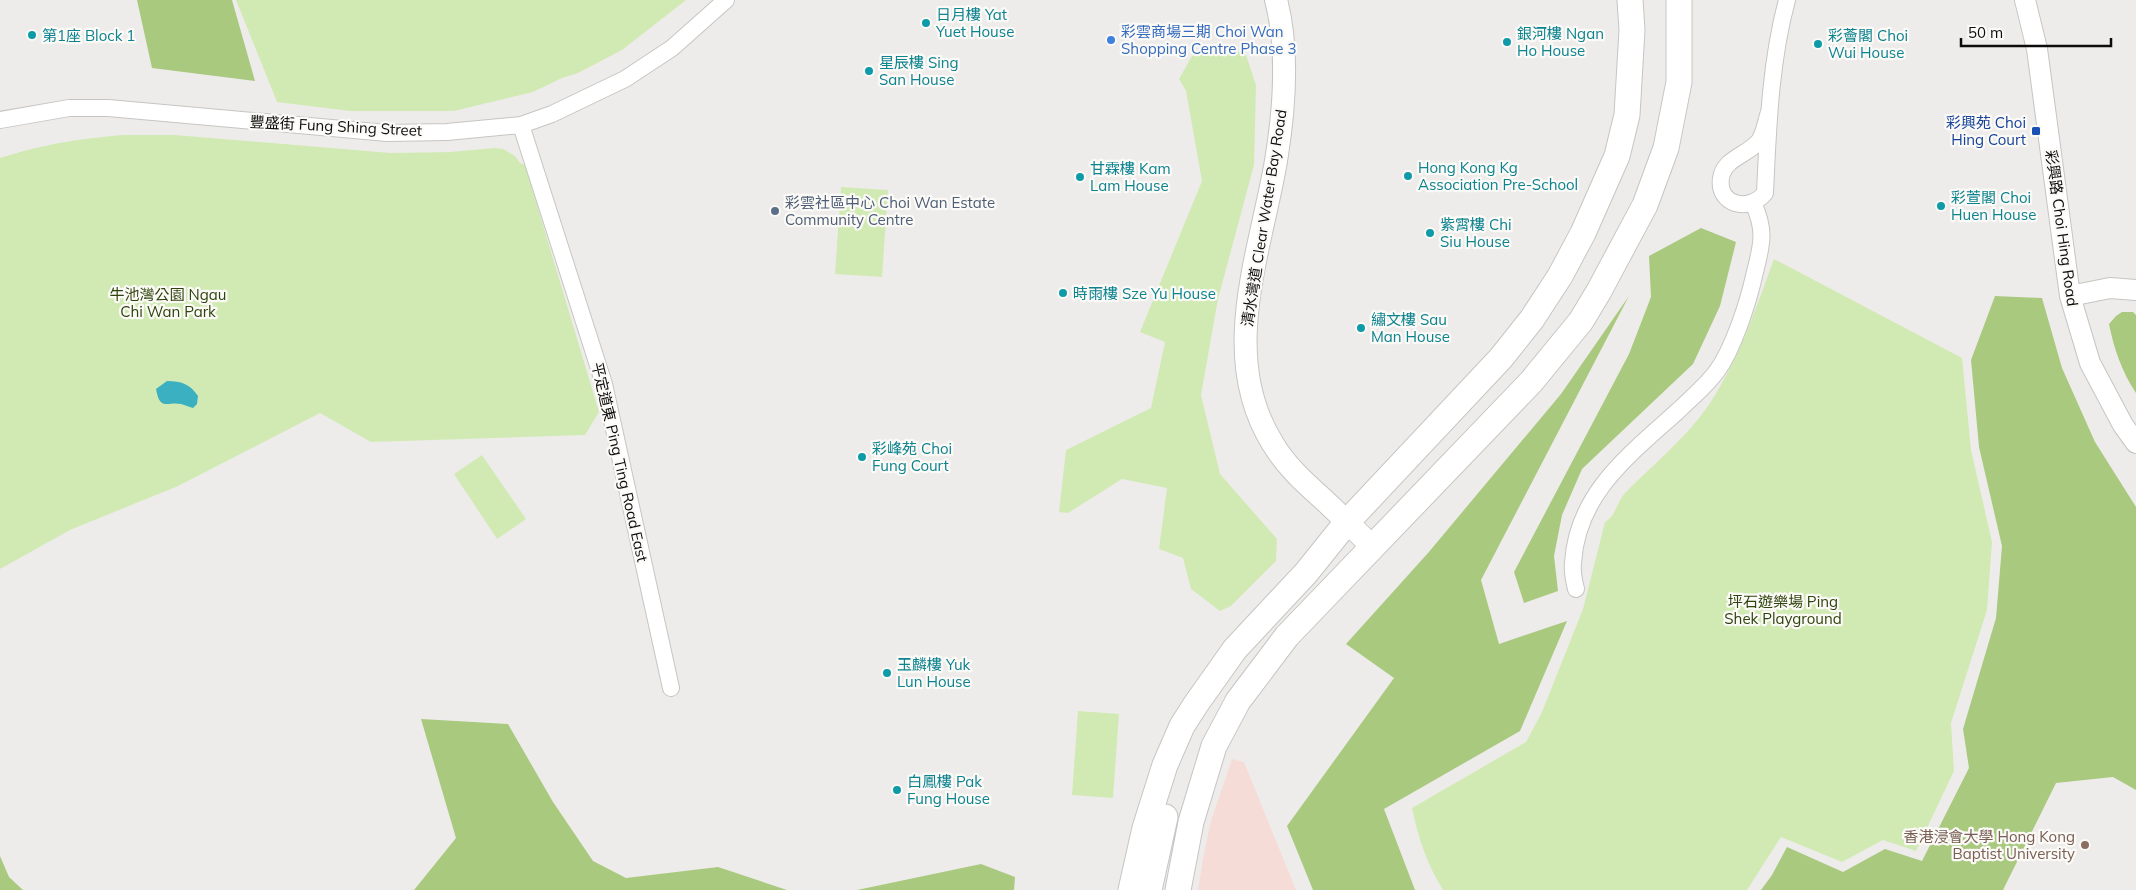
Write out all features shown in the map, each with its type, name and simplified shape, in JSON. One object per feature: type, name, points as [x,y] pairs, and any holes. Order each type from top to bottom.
[{"type":"main road","name":"清水灣道 Clear Water Bay Road","points":[[1276,0],[1282,47],[1281,124],[1276,162],[1249,290],[1245,326],[1245,358],[1250,388],[1259,416],[1272,444],[1314,492],[1372,547]]},
{"type":"main road","points":[[1131,890],[1144,828],[1165,765],[1182,726],[1196,704],[1235,649],[1306,573],[1347,522],[1501,358],[1532,319],[1560,276],[1583,233],[1617,156],[1626,115],[1632,30],[1630,0]]},
{"type":"main road","points":[[1162,890],[1173,838],[1182,808],[1238,701],[1287,636],[1531,382],[1581,321],[1599,291],[1645,205],[1666,148],[1679,82],[1679,0]]},
{"type":"main road","points":[[1149,890],[1168,804],[1196,704]]},
{"type":"main road","points":[[1178,890],[1191,822],[1214,746]]},
{"type":"street","name":"豐盛街 Fung Shing Street","points":[[0,120],[69,108],[108,108],[387,133],[447,132],[521,125],[552,114],[625,79],[672,48],[726,0]]},
{"type":"street","points":[[1576,589],[1572,565],[1576,538],[1584,517],[1599,488],[1622,463],[1697,393],[1717,371],[1729,347],[1752,286],[1761,246],[1762,225],[1759,198],[1778,35],[1787,0]]},
{"type":"street","name":"彩興路 Choi Hing Road","points":[[2025,0],[2037,49],[2070,296],[2090,363],[2123,425],[2136,443]]},
{"type":"street","points":[[1759,198],[1739,204],[1729,199],[1722,188],[1722,176],[1727,165],[1752,148],[1760,140],[1769,112]]},
{"type":"street","name":"平定道東 Ping Ting Road East","points":[[521,125],[604,384],[671,688]]},
{"type":"street","points":[[2070,296],[2110,288],[2136,290]]},
{"type":"shaded area","points":[[1232,759],[1244,762],[1296,890],[1198,890],[1211,821]]},
{"type":"green space","points":[[137,0],[232,0],[255,81],[152,68]]},
{"type":"green space","points":[[236,0],[686,0],[622,50],[578,73],[562,78],[533,92],[454,111],[350,111],[277,102]]},
{"type":"green space","points":[[1228,47],[1246,55],[1256,85],[1254,165],[1218,299],[1201,395],[1220,474],[1277,539],[1276,561],[1231,606],[1220,611],[1191,589],[1183,558],[1159,549],[1167,488],[1122,479],[1068,513],[1059,512],[1066,450],[1151,408],[1165,342],[1140,332],[1202,181],[1186,91],[1179,79],[1192,56]]},
{"type":"green space","name":"牛池灣公園 Ngau Chi Wan Park","points":[[123,135],[175,135],[391,153],[450,152],[495,148],[503,149],[515,156],[520,163],[525,165],[599,412],[585,435],[371,442],[320,413],[178,486],[70,530],[0,569],[0,158],[61,143]]},
{"type":"green space","points":[[841,187],[888,190],[882,277],[835,274]]},
{"type":"green space","points":[[1701,228],[1736,242],[1720,306],[1693,364],[1582,469],[1562,515],[1554,556],[1558,591],[1524,603],[1514,572],[1629,354],[1651,297],[1649,256]]},
{"type":"green space","name":"坪石遊樂場 Ping Shek Playground","points":[[1774,259],[1962,358],[1971,450],[1992,542],[1987,610],[1951,723],[1954,771],[1916,851],[1883,840],[1842,862],[1781,837],[1747,890],[1443,890],[1424,850],[1412,808],[1526,742],[1542,712],[1583,609],[1605,522],[1612,516],[1626,492],[1692,427],[1710,403],[1738,351]]},
{"type":"green space","points":[[1629,296],[1481,580],[1499,644],[1567,621],[1520,731],[1384,809],[1415,890],[1313,890],[1287,826],[1394,678],[1346,644],[1428,553],[1561,394]]},
{"type":"green space","points":[[1995,296],[2042,298],[2062,368],[2095,442],[2136,507],[2136,790],[2113,777],[2056,783],[2003,890],[1761,890],[1772,875],[1787,847],[1843,872],[1885,849],[1922,861],[1969,768],[1963,729],[1996,618],[2002,546],[1979,447],[1971,360]]},
{"type":"green space","points":[[2122,312],[2133,312],[2136,315],[2136,393],[2119,360],[2109,324]]},
{"type":"green space","points":[[482,455],[526,519],[497,539],[454,474]]},
{"type":"green space","points":[[1078,711],[1119,714],[1113,798],[1072,795]]},
{"type":"green space","points":[[421,719],[508,724],[553,802],[593,861],[626,878],[718,867],[787,890],[414,890],[456,838]]},
{"type":"green space","points":[[0,856],[9,877],[23,890],[0,890]]},
{"type":"green space","points":[[981,864],[1015,877],[1014,890],[857,890]]},
{"type":"water","points":[[167,381],[188,386],[198,396],[197,404],[193,408],[176,403],[162,403],[156,389]]},
{"type":"place","name":"日月樓 Yat Yuet House","points":[[926,23]]},
{"type":"place","name":"第1座 Block 1","points":[[32,35]]},
{"type":"place","name":"彩雲商場三期 Choi Wan Shopping Centre Phase 3","points":[[1111,40]]},
{"type":"place","name":"銀河樓 Ngan Ho House","points":[[1507,42]]},
{"type":"place","name":"彩薈閣 Choi Wui House","points":[[1818,44]]},
{"type":"place","name":"星辰樓 Sing San House","points":[[869,71]]},
{"type":"place","name":"彩興苑 Choi Hing Court","points":[[2036,131]]},
{"type":"place","name":"Hong Kong Kg Association Pre-School","points":[[1408,176]]},
{"type":"place","name":"甘霖樓 Kam Lam House","points":[[1080,177]]},
{"type":"place","name":"彩萱閣 Choi Huen House","points":[[1941,206]]},
{"type":"place","name":"彩雲社區中心 Choi Wan Estate Community Centre","points":[[775,211]]},
{"type":"place","name":"紫霄樓 Chi Siu House","points":[[1430,233]]},
{"type":"place","name":"時雨樓 Sze Yu House","points":[[1063,293]]},
{"type":"place","name":"繡文樓 Sau Man House","points":[[1361,328]]},
{"type":"place","name":"彩峰苑 Choi Fung Court","points":[[862,457]]},
{"type":"place","name":"玉麟樓 Yuk Lun House","points":[[887,673]]},
{"type":"place","name":"白鳳樓 Pak Fung House","points":[[897,790]]},
{"type":"place","name":"香港浸會大學 Hong Kong Baptist University","points":[[2085,845]]}]
